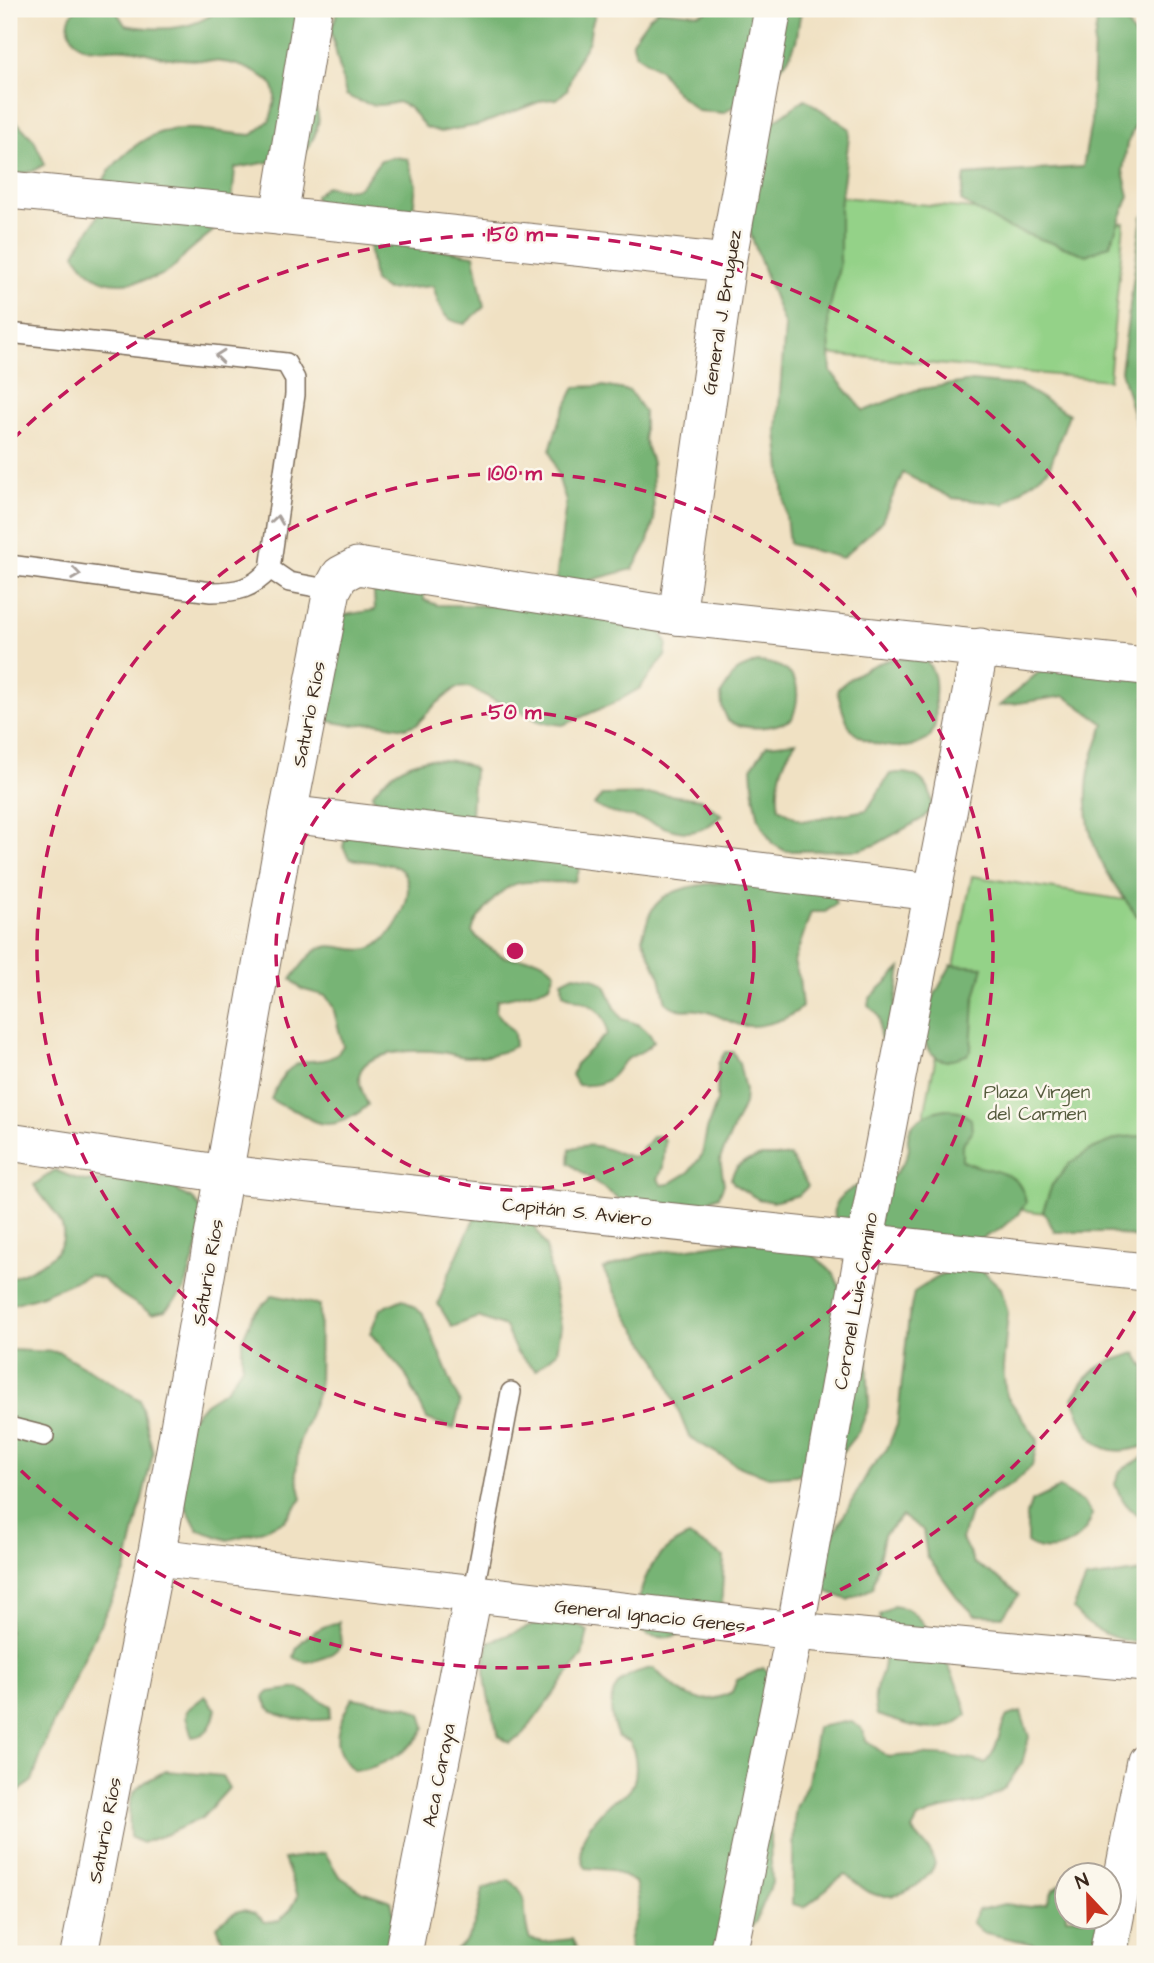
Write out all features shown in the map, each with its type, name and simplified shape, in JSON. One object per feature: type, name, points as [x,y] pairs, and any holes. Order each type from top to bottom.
[{"type":"street","points":[[279,216],[313,9]]},
{"type":"street","name":"General J. Bruguez","points":[[677,615],[727,263],[773,9]]},
{"type":"street","points":[[9,190],[727,263]]},
{"type":"street","points":[[332,590],[340,575],[357,566],[677,615],[1145,666]]},
{"type":"street","name":"Saturio Ríos","points":[[79,1954],[156,1557],[288,814],[332,590]]},
{"type":"street","name":"Coronel Luis Camino","points":[[728,1954],[795,1631],[865,1243],[980,647]]},
{"type":"street","points":[[288,814],[932,892]]},
{"type":"street","name":"Capitán S. Aviero","points":[[9,1142],[225,1174],[1145,1272]]},
{"type":"street","name":"General Ignacio Genes","points":[[156,1557],[795,1631],[1145,1663]]},
{"type":"street","name":"Aca Caraya","points":[[402,1954],[473,1595]]},
{"type":"street","points":[[1108,1954],[1145,1760]]},
{"type":"lane","points":[[9,333],[286,363],[295,379],[270,569],[259,582],[236,592],[211,592],[9,565]]},
{"type":"lane","points":[[270,569],[289,582],[332,590]]},
{"type":"lane","points":[[473,1595],[511,1392]]},
{"type":"lane","points":[[9,1427],[44,1436]]},
{"type":"green space","points":[[77,9],[115,9],[125,25],[162,29],[198,22],[219,9],[315,9],[295,90],[312,104],[318,115],[318,127],[310,146],[303,156],[235,168],[231,216],[173,268],[155,278],[123,283],[105,281],[89,272],[75,254],[97,217],[102,184],[106,176],[129,151],[159,133],[188,129],[252,135],[270,120],[275,92],[268,80],[237,65],[164,57],[127,49],[84,47],[74,40],[69,30],[70,18]]},
{"type":"green space","points":[[338,9],[597,9],[589,41],[575,65],[567,90],[557,99],[544,100],[479,125],[440,132],[425,127],[409,107],[398,102],[371,104],[346,95],[331,31]]},
{"type":"green space","points":[[712,9],[802,9],[796,41],[784,64],[766,82],[724,113],[698,111],[676,92],[660,70],[636,54],[632,41],[658,10],[699,14]]},
{"type":"green space","points":[[1098,16],[1125,20],[1138,42],[1145,62],[1145,74],[1137,121],[1127,144],[1123,171],[1129,196],[1110,245],[1086,255],[1006,227],[961,201],[965,175],[1083,167],[1091,122],[1094,42]]},
{"type":"green space","points":[[805,99],[850,129],[840,207],[840,263],[828,317],[831,372],[864,411],[916,390],[972,381],[1021,386],[1069,414],[1049,469],[1004,504],[952,498],[903,473],[881,523],[842,558],[789,544],[777,432],[785,327],[749,230],[762,130]]},
{"type":"green space","points":[[9,114],[34,140],[45,164],[33,171],[9,176]]},
{"type":"green space","points":[[394,157],[408,159],[416,185],[413,211],[403,219],[318,209],[315,196],[326,186],[355,189],[381,160]]},
{"type":"green space","points":[[831,196],[1124,223],[1109,380],[816,353]]},
{"type":"green space","points":[[1145,214],[1145,454],[1121,371],[1142,216]]},
{"type":"green space","points":[[368,237],[474,255],[484,307],[465,324],[450,319],[442,312],[433,286],[387,290],[374,282]]},
{"type":"green space","points":[[603,386],[630,391],[644,412],[644,439],[652,463],[654,520],[647,544],[633,569],[584,582],[556,581],[566,502],[550,450],[559,420],[575,387]]},
{"type":"green space","points":[[373,579],[424,585],[424,600],[437,605],[538,606],[660,631],[667,643],[665,656],[640,688],[614,703],[563,725],[540,722],[469,687],[456,688],[417,724],[405,728],[376,723],[350,725],[310,718],[326,618],[375,610]]},
{"type":"green space","points":[[1061,653],[1145,660],[1145,909],[1137,916],[1104,868],[1091,836],[1088,819],[1089,770],[1104,724],[1065,696],[999,706]]},
{"type":"green space","points":[[894,658],[925,659],[935,677],[935,726],[924,741],[904,747],[879,745],[859,736],[847,721],[837,690],[863,670]]},
{"type":"green space","points":[[757,662],[780,667],[793,678],[797,696],[792,719],[760,728],[728,721],[722,707],[721,694],[736,671]]},
{"type":"green space","points":[[796,742],[783,765],[778,799],[779,808],[802,821],[867,810],[890,774],[899,773],[921,779],[929,791],[932,809],[922,819],[875,845],[859,850],[785,851],[772,843],[759,820],[752,767],[767,745]]},
{"type":"green space","points":[[427,759],[458,762],[474,769],[470,829],[580,868],[575,881],[528,882],[509,887],[499,894],[479,917],[472,932],[500,955],[538,960],[555,972],[550,985],[537,991],[497,1000],[496,1012],[514,1033],[515,1046],[480,1056],[407,1051],[380,1056],[362,1068],[359,1078],[368,1105],[344,1121],[329,1124],[316,1122],[271,1099],[290,1069],[307,1061],[331,1058],[343,1046],[333,1007],[326,996],[301,989],[291,979],[320,948],[332,946],[368,949],[386,938],[394,928],[406,903],[407,879],[397,867],[349,858],[343,847],[346,834],[380,807],[372,795],[383,782],[403,767]]},
{"type":"green space","points":[[661,794],[700,799],[722,815],[700,830],[680,832],[609,812],[594,805],[602,795]]},
{"type":"green space","name":"Plaza Virgen del Carmen","points":[[972,876],[1145,903],[1145,1226],[908,1195]]},
{"type":"green space","points":[[747,880],[832,891],[836,904],[825,912],[811,912],[794,962],[799,978],[802,1007],[782,1019],[748,1026],[735,1024],[708,1012],[681,1009],[666,1003],[660,977],[642,938],[651,912],[658,902],[680,890]]},
{"type":"green space","points":[[951,965],[983,967],[974,1001],[971,1049],[967,1055],[947,1061],[939,1059],[929,1051],[924,1039],[933,998]]},
{"type":"green space","points":[[901,968],[889,1040],[881,1039],[879,1018],[868,1006],[869,999]]},
{"type":"green space","points":[[574,975],[593,978],[605,985],[622,1019],[641,1026],[654,1041],[624,1062],[611,1077],[598,1084],[578,1085],[572,1075],[577,1062],[607,1034],[606,1025],[599,1012],[563,994],[562,981]]},
{"type":"green space","points":[[725,1052],[733,1052],[739,1063],[745,1090],[744,1104],[720,1159],[724,1184],[719,1196],[706,1202],[671,1205],[622,1201],[569,1163],[570,1149],[580,1146],[596,1146],[635,1157],[653,1136],[660,1136],[665,1140],[663,1167],[658,1179],[662,1185],[669,1184],[689,1172],[702,1155],[707,1129],[717,1101],[718,1064]]},
{"type":"green space","points":[[945,1109],[959,1111],[971,1119],[972,1132],[962,1144],[962,1160],[1001,1172],[1017,1182],[1026,1203],[1018,1214],[999,1230],[972,1243],[836,1222],[837,1202],[862,1184],[892,1177],[907,1156],[908,1137],[913,1125],[927,1114]]},
{"type":"green space","points":[[1145,1136],[1145,1240],[1110,1232],[1055,1232],[1043,1211],[1052,1185],[1069,1164],[1092,1149],[1122,1137]]},
{"type":"green space","points":[[762,1156],[790,1156],[808,1186],[799,1195],[773,1202],[758,1199],[735,1185],[731,1179],[736,1169],[747,1161]]},
{"type":"green space","points":[[135,1169],[162,1172],[180,1193],[193,1199],[202,1210],[205,1223],[184,1291],[165,1311],[152,1314],[102,1279],[89,1275],[40,1296],[9,1305],[9,1279],[51,1257],[59,1249],[63,1239],[63,1229],[57,1216],[34,1185],[55,1170],[95,1182]]},
{"type":"green space","points":[[482,1201],[534,1225],[546,1247],[561,1326],[557,1352],[536,1370],[516,1352],[505,1327],[478,1317],[452,1327],[438,1304]]},
{"type":"green space","points":[[764,1237],[814,1255],[834,1274],[867,1351],[869,1407],[859,1431],[843,1451],[821,1465],[796,1475],[769,1477],[740,1467],[689,1437],[658,1361],[628,1318],[603,1269],[643,1255]]},
{"type":"green space","points":[[954,1267],[982,1270],[1001,1288],[1008,1313],[1003,1368],[1006,1395],[1038,1440],[1032,1466],[1013,1484],[989,1496],[970,1513],[962,1539],[974,1563],[1019,1595],[1003,1616],[975,1615],[957,1597],[927,1556],[923,1530],[902,1516],[884,1535],[873,1588],[848,1600],[823,1590],[815,1567],[870,1469],[887,1449],[897,1425],[914,1292]]},
{"type":"green space","points":[[273,1295],[320,1305],[319,1389],[299,1443],[296,1472],[302,1499],[284,1521],[228,1540],[198,1530],[173,1483],[184,1427],[205,1403],[227,1389],[242,1366],[242,1340],[253,1315]]},
{"type":"green space","points":[[403,1299],[423,1314],[460,1403],[454,1429],[427,1419],[405,1373],[370,1333],[380,1309]]},
{"type":"green space","points":[[9,1350],[59,1352],[140,1400],[153,1453],[125,1572],[50,1730],[32,1781],[9,1800]]},
{"type":"green space","points":[[1136,1353],[1145,1368],[1145,1446],[1116,1451],[1105,1448],[1090,1435],[1073,1398],[1086,1379],[1098,1368]]},
{"type":"green space","points":[[1145,1456],[1145,1518],[1126,1504],[1115,1484],[1120,1471]]},
{"type":"green space","points":[[1060,1488],[1084,1503],[1092,1514],[1089,1524],[1083,1533],[1067,1545],[1047,1550],[1037,1548],[1027,1543],[1027,1515],[1031,1502]]},
{"type":"green space","points":[[689,1536],[724,1557],[721,1611],[680,1634],[658,1637],[647,1634],[636,1628],[639,1599],[648,1573],[664,1552]]},
{"type":"green space","points":[[1145,1571],[1145,1643],[1105,1634],[1073,1609],[1086,1579]]},
{"type":"green space","points":[[893,1606],[909,1610],[936,1643],[959,1690],[967,1715],[956,1723],[935,1729],[923,1728],[877,1715],[875,1697],[884,1660],[880,1615]]},
{"type":"green space","points":[[560,1615],[588,1631],[582,1656],[522,1736],[509,1743],[499,1736],[487,1689],[485,1666],[489,1642]]},
{"type":"green space","points":[[339,1622],[341,1645],[337,1649],[319,1660],[306,1661],[294,1657],[300,1644],[311,1634]]},
{"type":"green space","points":[[654,1668],[671,1685],[699,1699],[720,1697],[732,1692],[737,1680],[763,1668],[774,1677],[770,1842],[772,1883],[756,1921],[732,1952],[727,1954],[631,1954],[630,1939],[638,1908],[635,1882],[611,1870],[586,1868],[582,1859],[583,1841],[591,1824],[611,1802],[626,1794],[634,1783],[636,1761],[630,1742],[618,1737],[613,1724],[611,1700],[614,1691],[628,1676]]},
{"type":"green space","points":[[299,1688],[331,1706],[329,1719],[291,1718],[273,1711],[267,1705],[264,1697],[269,1692]]},
{"type":"green space","points":[[205,1696],[216,1709],[213,1720],[206,1732],[192,1737],[186,1717],[187,1710]]},
{"type":"green space","points":[[352,1698],[409,1707],[421,1714],[425,1727],[405,1750],[385,1762],[355,1771],[340,1754],[337,1736]]},
{"type":"green space","points":[[1021,1712],[1029,1737],[1022,1763],[1005,1788],[982,1802],[942,1809],[918,1819],[912,1830],[930,1851],[935,1864],[931,1872],[916,1886],[898,1894],[878,1895],[869,1892],[846,1875],[804,1907],[792,1904],[794,1821],[796,1808],[808,1782],[817,1727],[850,1721],[861,1728],[866,1740],[888,1757],[937,1755],[985,1763],[996,1747],[1007,1716]]},
{"type":"green space","points":[[166,1771],[222,1776],[229,1788],[202,1818],[142,1843],[130,1837],[130,1802],[137,1789]]},
{"type":"green space","points":[[325,1853],[339,1876],[364,1892],[391,1901],[394,1914],[390,1954],[315,1954],[298,1945],[293,1954],[228,1954],[217,1926],[241,1910],[252,1912],[265,1922],[279,1921],[291,1909],[298,1896],[284,1859]]},
{"type":"green space","points":[[509,1880],[517,1886],[524,1899],[530,1939],[544,1942],[572,1939],[580,1954],[451,1954],[470,1934],[483,1889]]},
{"type":"green space","points":[[1052,1892],[1052,1932],[1122,1932],[1122,1911],[1129,1907],[1133,1934],[1121,1954],[1064,1954],[982,1932],[972,1922],[978,1910],[1004,1904],[1031,1907],[1047,1903]]}]
